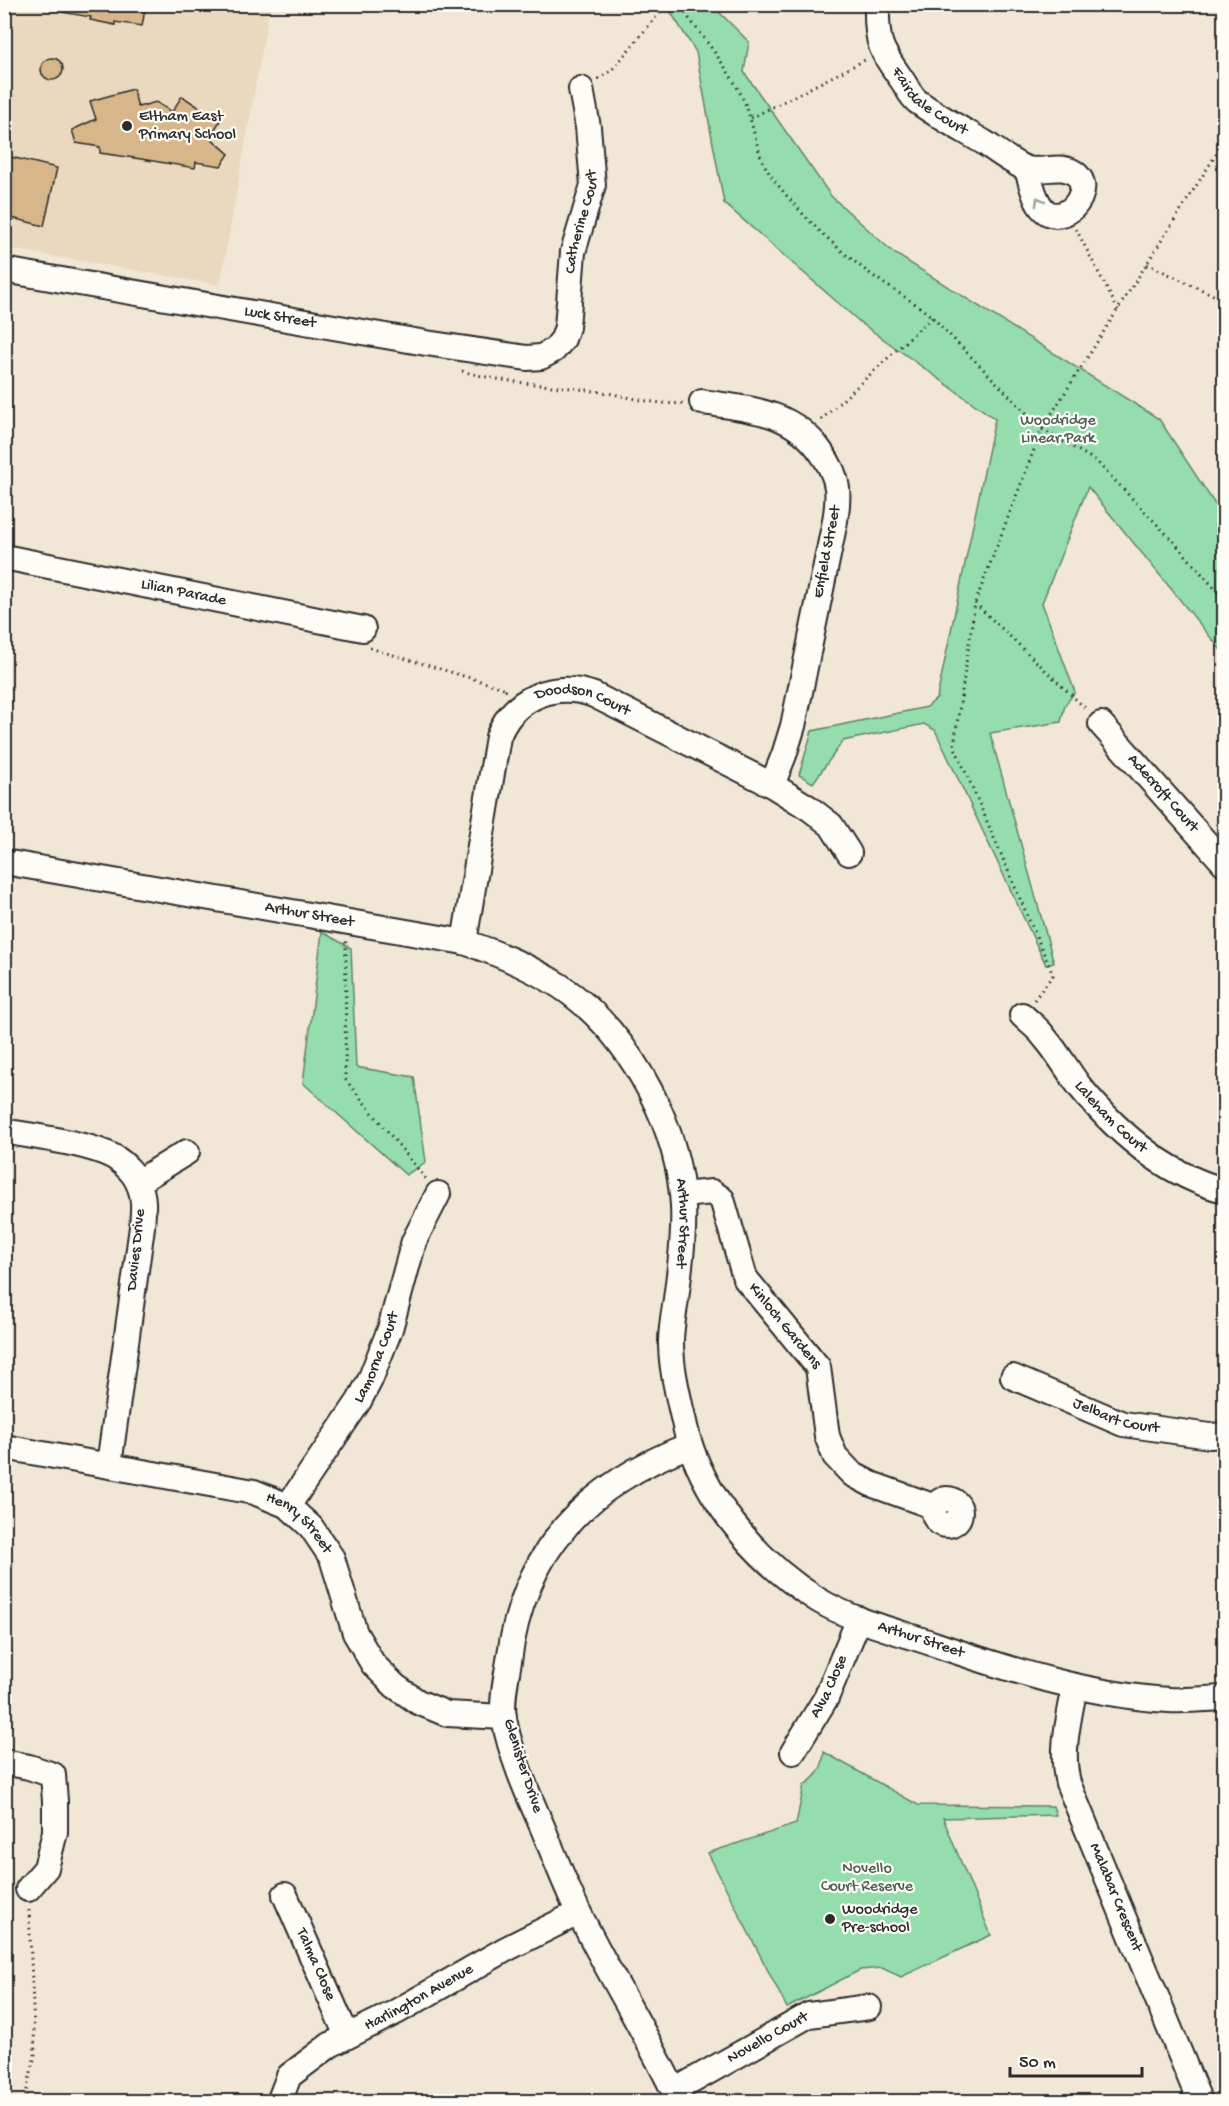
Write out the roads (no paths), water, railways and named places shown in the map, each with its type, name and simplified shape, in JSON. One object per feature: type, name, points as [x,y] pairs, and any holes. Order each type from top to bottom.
[{"type":"street","name":"Fairdale Court","points":[[877,4],[877,29],[882,51],[916,101],[1027,169]]},
{"type":"street","name":"Catherine Court","points":[[554,350],[563,339],[567,327],[573,252],[593,184],[588,127],[581,89]]},
{"type":"street","points":[[1027,169],[1068,169],[1078,175],[1082,183],[1080,199],[1067,212],[1054,215],[1043,210],[1037,202],[1027,169]]},
{"type":"street","name":"Luck Street","points":[[4,270],[471,350],[527,358],[541,357],[554,350]]},
{"type":"street","name":"Enfield Street","points":[[702,402],[768,414],[796,425],[807,434],[828,460],[838,487],[838,507],[793,726],[772,785]]},
{"type":"street","name":"Lilian Parade","points":[[4,557],[364,638]]},
{"type":"street","name":"Doodson Court","points":[[464,942],[498,736],[508,717],[525,701],[547,692],[562,689],[585,691],[772,785],[820,815],[840,837],[849,853]]},
{"type":"street","name":"Adecroft Court","points":[[1101,724],[1224,862]]},
{"type":"street","name":"Arthur Street","points":[[4,862],[464,942],[495,952],[561,987],[587,1008],[637,1067],[668,1131],[683,1196],[680,1266],[671,1338],[672,1374],[690,1445],[706,1481],[729,1517],[756,1549],[788,1579],[821,1601],[859,1619],[964,1654],[1075,1686],[1118,1695],[1172,1700],[1224,1698]]},
{"type":"street","name":"Laleham Court","points":[[1022,1015],[1044,1036],[1079,1085],[1110,1121],[1147,1152],[1176,1170],[1224,1190]]},
{"type":"street","points":[[4,1131],[102,1152],[125,1165],[138,1182],[187,1152]]},
{"type":"street","name":"Davies Drive","points":[[110,1465],[142,1227],[143,1206],[138,1182]]},
{"type":"street","name":"Kinloch Gardens","points":[[683,1196],[712,1192],[722,1198],[745,1278],[818,1367],[828,1436],[835,1456],[852,1474],[871,1484],[935,1507]]},
{"type":"street","name":"Lamorna Court","points":[[288,1506],[359,1401],[370,1380],[390,1329],[414,1241],[438,1194]]},
{"type":"street","name":"Jelbart Court","points":[[1013,1377],[1123,1424],[1210,1437],[1224,1436]]},
{"type":"street","name":"Glenister Drive","points":[[676,2096],[578,1913],[524,1785],[504,1718],[510,1647],[523,1598],[544,1554],[571,1519],[608,1486],[653,1460],[690,1445]]},
{"type":"street","name":"Henry Street","points":[[4,1448],[254,1492],[288,1506],[310,1527],[332,1558],[355,1633],[373,1664],[395,1686],[418,1702],[447,1714],[504,1718]]},
{"type":"street","name":"Alva Close","points":[[793,1752],[826,1698],[859,1619]]},
{"type":"street","name":"Malabar Crescent","points":[[1075,1686],[1064,1750],[1064,1767],[1068,1783],[1200,2102]]},
{"type":"street","points":[[4,1762],[29,1767],[53,1776],[55,1832],[46,1868],[28,1889]]},
{"type":"street","name":"Talma Close","points":[[285,1895],[347,2036]]},
{"type":"street","name":"Harlington Avenue","points":[[279,2102],[289,2076],[330,2045],[396,2012],[506,1949],[578,1913]]},
{"type":"street","name":"Novello Court","points":[[676,2096],[809,2015],[869,2007]]},
{"type":"place","name":"Eltham East Primary School","points":[[127,126]]},
{"type":"place","name":"Woodridge Pre-school","points":[[830,1919]]},
{"type":"park label","name":"Woodridge Linear Park","points":[[1058,430]]},
{"type":"park label","name":"Novello Court Reserve","points":[[867,1878]]}]
